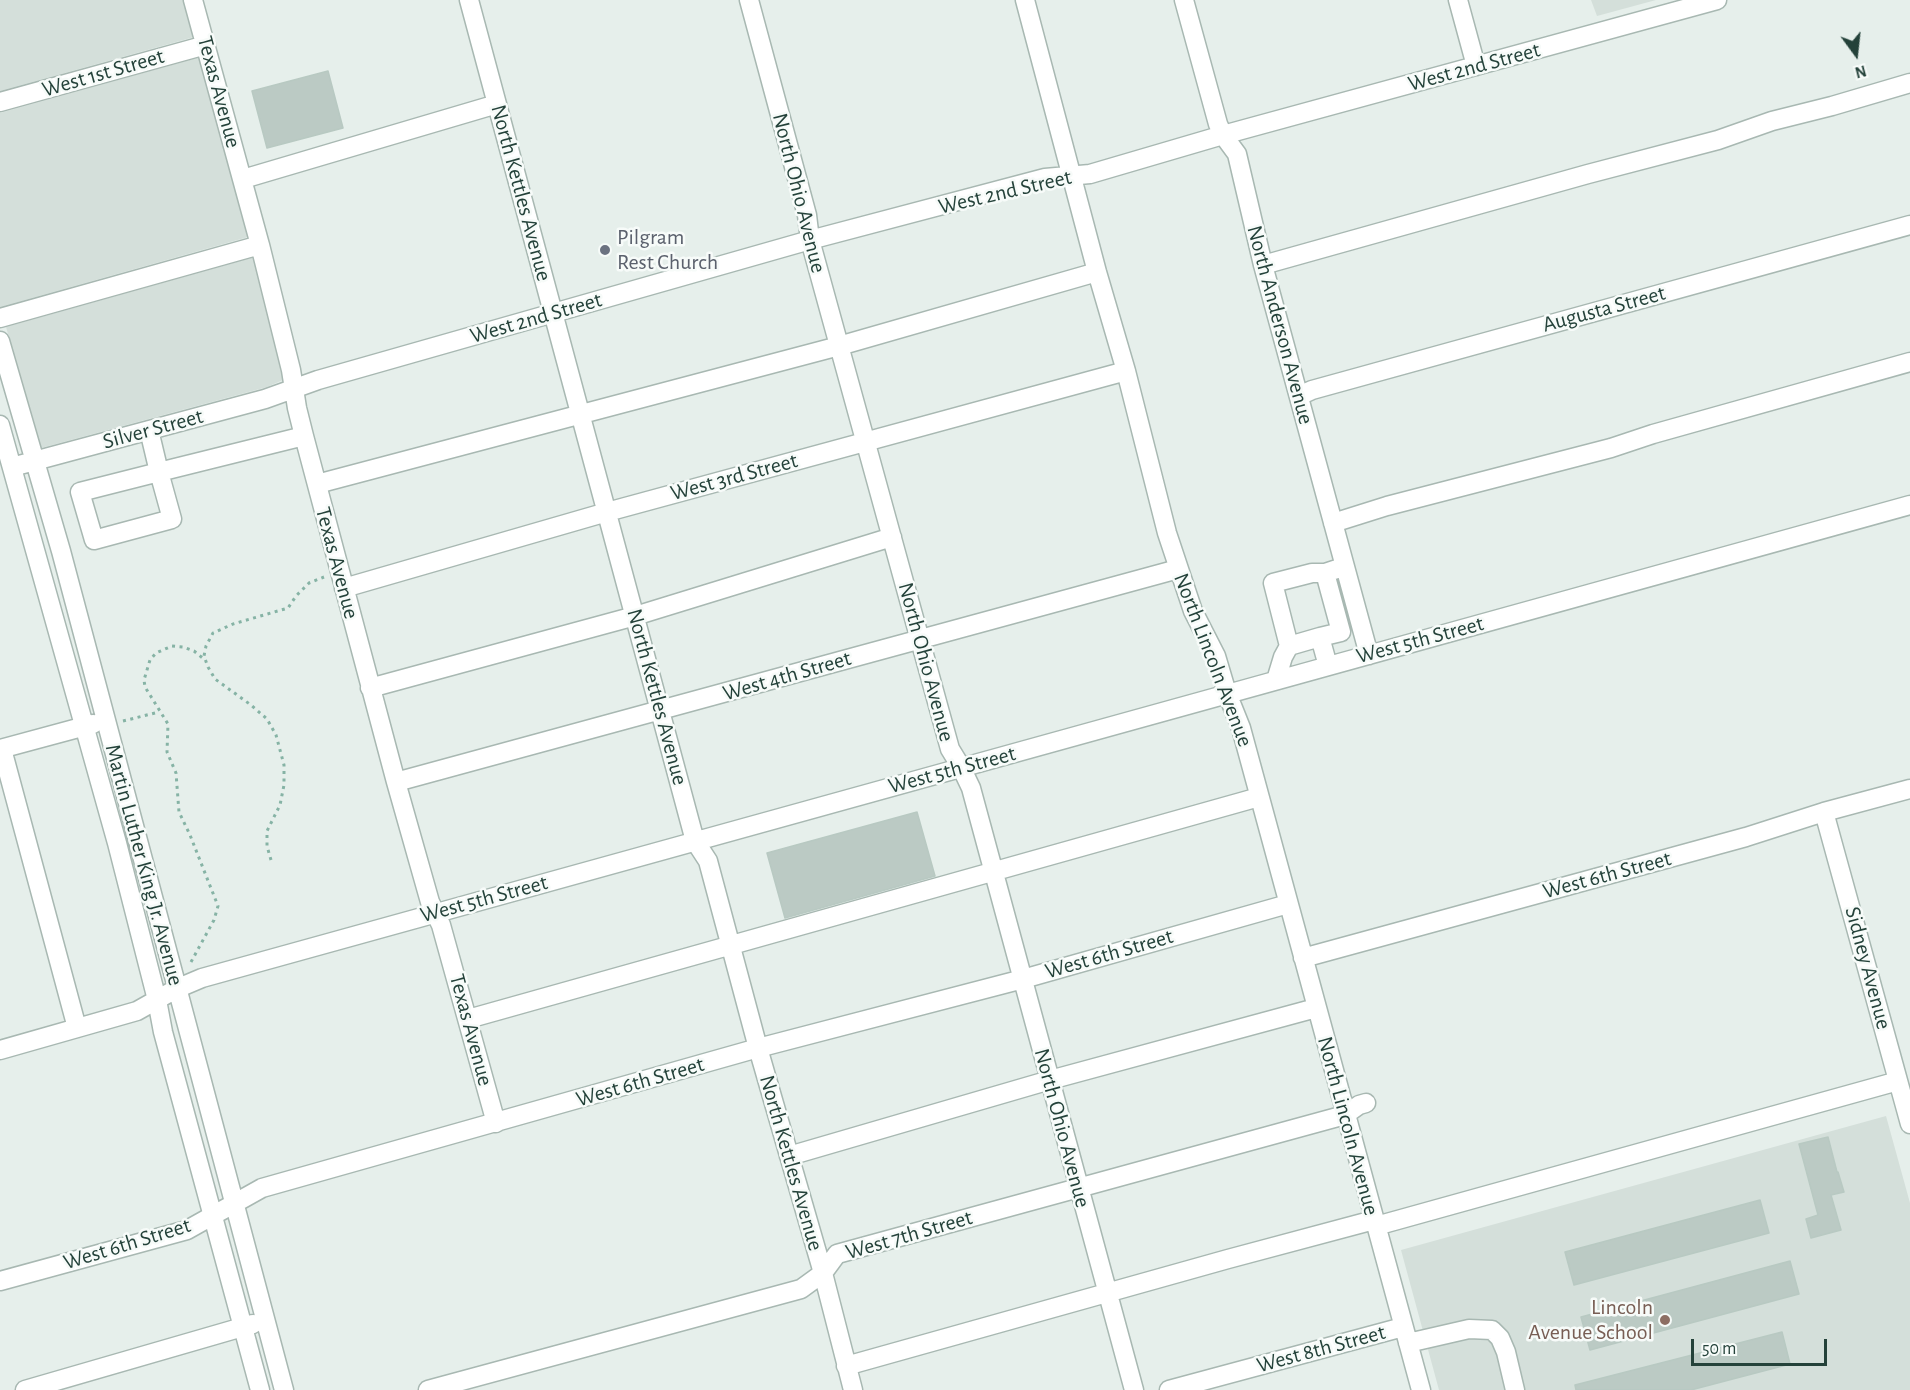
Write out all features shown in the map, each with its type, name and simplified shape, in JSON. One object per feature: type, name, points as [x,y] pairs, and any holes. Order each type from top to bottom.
[{"type":"street","name":"Texas Avenue","points":[[193,0],[260,245],[291,370],[304,436],[370,688],[430,902],[441,925],[496,1123]]},
{"type":"street","name":"North Kettles Avenue","points":[[470,0],[695,841],[708,861],[758,1048],[823,1273],[852,1390]]},
{"type":"street","name":"North Ohio Avenue","points":[[748,0],[807,215],[810,240],[950,749],[971,788],[1134,1390]]},
{"type":"street","name":"North Lincoln Avenue","points":[[1025,0],[1097,272],[1126,371],[1167,533],[1193,611],[1216,656],[1241,728],[1420,1390]]},
{"type":"street","name":"North Anderson Avenue","points":[[1184,0],[1218,124],[1237,154],[1263,265],[1369,655]]},
{"type":"street","points":[[1458,0],[1476,66]]},
{"type":"street","name":"West 2nd Street","points":[[294,388],[810,240],[1045,178],[1090,174],[1223,135],[1718,0]]},
{"type":"street","name":"West 1st Street","points":[[0,102],[206,45]]},
{"type":"street","points":[[1263,265],[1718,140],[1772,121],[1910,83]]},
{"type":"street","points":[[243,179],[497,104]]},
{"type":"street","name":"Augusta Street","points":[[1299,396],[1335,384],[1910,225]]},
{"type":"street","points":[[0,318],[260,245]]},
{"type":"street","points":[[317,484],[839,346],[1097,272]]},
{"type":"street","name":"Martin Luther King Jr. Avenue","points":[[0,341],[113,722],[176,989],[188,1025],[284,1390]]},
{"type":"street","points":[[1333,523],[1387,506],[1611,448],[1653,434],[1910,362]]},
{"type":"street","name":"West 3rd Street","points":[[344,588],[607,512],[1126,371]]},
{"type":"street","name":"Silver Street","points":[[12,467],[265,399],[294,388]]},
{"type":"street","name":"Martin Luther King Jr. Avenue","points":[[0,425],[117,843],[163,1032],[260,1390]]},
{"type":"street","points":[[149,430],[159,472],[172,519],[94,540],[80,492],[159,472],[304,436]]},
{"type":"street","name":"West 5th Street","points":[[0,1050],[137,1011],[176,989],[202,978],[1910,505]]},
{"type":"street","points":[[370,688],[635,616],[892,537]]},
{"type":"street","points":[[1276,680],[1289,646],[1273,583],[1345,567]]},
{"type":"street","name":"West 4th Street","points":[[396,782],[1178,569]]},
{"type":"street","points":[[1289,646],[1341,632],[1325,573]]},
{"type":"street","points":[[1336,613],[1356,607]]},
{"type":"street","points":[[1320,638],[1328,666]]},
{"type":"street","points":[[77,1028],[1,749],[84,727],[113,722]]},
{"type":"street","name":"West 6th Street","points":[[1303,958],[1746,837],[1824,812],[1910,789]]},
{"type":"street","points":[[468,1019],[1259,797]]},
{"type":"street","name":"Sidney Avenue","points":[[1824,812],[1903,1088],[1910,1125]]},
{"type":"street","name":"West 6th Street","points":[[0,1281],[187,1230],[262,1188],[758,1048],[1023,979],[1288,904]]},
{"type":"street","points":[[789,1156],[1050,1080],[1316,1008]]},
{"type":"street","points":[[846,1366],[1107,1293],[1903,1088]]},
{"type":"street","name":"West 7th Street","points":[[428,1390],[801,1289],[823,1273],[837,1254],[1345,1115],[1366,1103]]},
{"type":"street","points":[[25,1390],[266,1320]]},
{"type":"street","name":"West 8th Street","points":[[1168,1390],[1405,1335],[1469,1329],[1492,1330],[1500,1338],[1506,1352],[1515,1390]]},
{"type":"path","points":[[271,860],[267,846],[267,831],[280,805],[284,785],[284,765],[276,735],[267,719],[215,679],[206,660],[206,646],[213,633],[233,624],[288,608],[309,583],[326,577]]},
{"type":"path","points":[[189,967],[214,920],[218,906],[179,812],[176,773],[167,752],[168,724],[145,687],[144,680],[150,660],[156,654],[172,646],[183,646],[206,660]]},
{"type":"path","points":[[113,722],[159,712]]},
{"type":"shaded area","points":[[0,0],[183,0],[194,37],[0,91]]},
{"type":"shaded area","points":[[1591,0],[1656,0],[1597,16]]},
{"type":"shaded area","points":[[200,57],[248,237],[0,307],[0,113]]},
{"type":"shaded area","points":[[254,257],[283,380],[267,387],[41,448],[6,327]]},
{"type":"shaded area","name":"Lincoln Avenue School","points":[[1886,1116],[1910,1203],[1910,1390],[1439,1390],[1401,1250]]},
{"type":"building","points":[[328,71],[343,128],[267,148],[252,91]]},
{"type":"building","points":[[917,812],[935,876],[785,918],[767,853]]},
{"type":"building","points":[[1828,1137],[1844,1192],[1831,1195],[1841,1230],[1811,1238],[1806,1219],[1818,1215],[1799,1144]]},
{"type":"building","points":[[1760,1200],[1769,1233],[1574,1285],[1565,1252]]},
{"type":"building","points":[[1790,1261],[1799,1294],[1590,1350],[1581,1317]]},
{"type":"building","points":[[1782,1332],[1790,1364],[1691,1390],[1576,1390],[1575,1385]]},
{"type":"place","name":"Pilgram Rest Church","points":[[605,250]]},
{"type":"place","name":"Lincoln Avenue School","points":[[1665,1320]]}]
